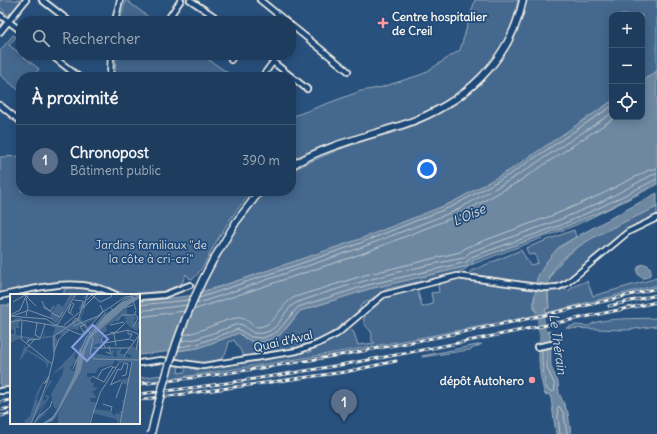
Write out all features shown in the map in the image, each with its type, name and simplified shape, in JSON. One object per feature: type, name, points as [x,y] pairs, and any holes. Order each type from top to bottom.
[{"type":"main road","points":[[296,164],[330,147],[424,116],[459,98],[484,75],[501,54],[516,24],[523,0]]},
{"type":"main road","points":[[151,434],[160,397],[176,346],[194,299],[212,262],[236,222],[256,196]]},
{"type":"street","points":[[0,32],[26,0]]},
{"type":"street","points":[[42,0],[63,16]]},
{"type":"street","points":[[116,16],[120,0]]},
{"type":"street","points":[[170,16],[181,0]]},
{"type":"street","points":[[190,0],[214,16]]},
{"type":"street","points":[[260,0],[280,16]]},
{"type":"street","points":[[0,15],[16,27]]},
{"type":"street","points":[[296,29],[348,71]]},
{"type":"street","points":[[57,60],[73,72]]},
{"type":"street","points":[[110,72],[111,60]]},
{"type":"street","points":[[264,72],[270,60]]},
{"type":"street","points":[[275,60],[289,72]]},
{"type":"street","points":[[296,78],[307,88]]},
{"type":"street","points":[[0,105],[16,118]]},
{"type":"street","name":"Quai d'Aval","points":[[140,363],[163,361],[203,366],[297,351],[317,344],[337,334],[384,295],[406,288],[462,276],[549,288],[565,284],[628,232],[657,218]]},
{"type":"street","points":[[11,294],[63,285],[85,286],[113,294]]},
{"type":"street","points":[[140,297],[164,295],[190,285]]},
{"type":"street","points":[[0,296],[10,294]]},
{"type":"street","points":[[537,347],[552,344]]},
{"type":"street","points":[[0,392],[10,390]]},
{"type":"green space","points":[[0,0],[23,0],[11,16],[9,16],[0,7]]},
{"type":"green space","points":[[126,0],[147,16],[121,16]]},
{"type":"green space","points":[[475,0],[518,0],[509,33],[497,54],[471,83],[450,99],[420,115],[324,146],[307,152],[296,158],[296,115],[361,91],[379,88],[423,74],[460,50]]},
{"type":"green space","points":[[526,0],[657,0],[657,71],[645,79],[645,12],[609,12],[609,103],[513,169],[451,203],[392,228],[212,289],[201,291],[240,219],[260,196],[296,196],[296,169],[323,156],[362,142],[397,132],[431,118],[468,93],[484,78],[498,61],[519,22]]},
{"type":"green space","points":[[13,35],[16,37],[9,45],[16,51],[16,60],[28,60],[39,69],[37,72],[16,72],[16,88],[0,75],[0,51]]},
{"type":"green space","points":[[116,60],[209,60],[227,72],[115,72]]},
{"type":"green space","name":"Jardins familiaux \"de la côte à cri-cri\"","points":[[16,156],[16,196],[249,196],[228,222],[198,274],[193,279],[189,278],[186,274],[182,283],[165,291],[128,294],[84,283],[0,294],[0,157]]},
{"type":"green space","points":[[657,183],[657,185],[576,225],[473,264],[472,261],[562,228],[607,209]]},
{"type":"green space","points":[[657,207],[657,215],[621,235],[560,284],[548,286],[534,297],[534,308],[537,315],[353,350],[168,379],[173,364],[179,365],[178,373],[185,372],[186,366],[196,370],[269,359],[305,351],[310,353],[313,347],[350,328],[354,333],[358,345],[375,343],[372,341],[372,333],[365,324],[364,319],[372,306],[385,297],[417,289],[422,307],[433,304],[431,293],[439,292],[438,284],[461,277],[496,284],[498,279],[469,274],[471,271],[521,250],[530,265],[538,263],[535,254],[529,255],[526,248],[574,230],[576,237],[560,246],[550,279],[557,266],[581,245],[613,227]]},
{"type":"green space","points":[[469,266],[456,273],[387,289],[360,306],[361,309],[329,334],[299,347],[278,352],[245,356],[234,340],[229,342],[227,350],[221,359],[215,362],[201,364],[187,362],[176,358],[178,351],[198,348],[239,333],[245,339],[286,329],[300,311],[369,289]]},
{"type":"green space","points":[[657,278],[657,285],[546,313],[545,309],[549,308],[548,289],[563,289],[569,291],[572,287],[587,281],[593,296]]},
{"type":"green space","points":[[71,285],[89,287],[106,294],[64,294],[64,290]]},
{"type":"green space","points":[[657,318],[657,326],[627,330],[566,328],[575,325],[589,326],[601,321]]},
{"type":"green space","points":[[482,344],[469,350],[422,357],[422,356]]},
{"type":"green space","points":[[162,375],[160,380],[140,382],[140,378]]},
{"type":"water","name":"L'Oise","points":[[657,71],[657,183],[607,209],[562,228],[472,261],[473,264],[469,266],[369,289],[300,311],[280,335],[263,342],[250,341],[239,333],[198,348],[140,355],[140,302],[195,295],[357,240],[451,203],[510,170],[609,103],[609,120],[645,120],[645,79]]},
{"type":"water","points":[[657,193],[657,207],[598,235],[569,254],[558,264],[551,274],[549,282],[549,308],[545,309],[546,313],[537,315],[534,303],[537,278],[546,262],[557,249],[574,238]]},
{"type":"water","points":[[641,264],[647,264],[651,268],[651,274],[647,278],[641,278],[637,274],[637,268]]},
{"type":"water","points":[[0,305],[10,305],[10,387],[0,389]]},
{"type":"water","points":[[550,331],[551,367],[558,382],[559,393],[568,413],[571,434],[556,434],[551,398],[549,394],[545,395],[541,380],[539,357],[541,333]]},
{"type":"waterway","name":"Le Thérain","points":[[541,303],[540,314],[544,343]]},
{"type":"railway","points":[[140,384],[246,370],[390,346],[543,315],[657,288]]},
{"type":"railway","points":[[609,306],[657,295]]},
{"type":"railway","points":[[140,394],[270,377],[334,366],[464,342],[657,302]]},
{"type":"railway","points":[[140,400],[345,372],[396,361]]},
{"type":"railway","points":[[0,402],[10,400]]},
{"type":"railway","points":[[0,410],[10,408]]},
{"type":"railway","points":[[0,416],[10,414]]},
{"type":"place","name":"Centre hospitalier de Creil","points":[[383,23]]},
{"type":"place","name":"dépôt Autohero","points":[[532,380]]},
{"type":"place","name":"Chronopost","points":[[344,422]]}]
